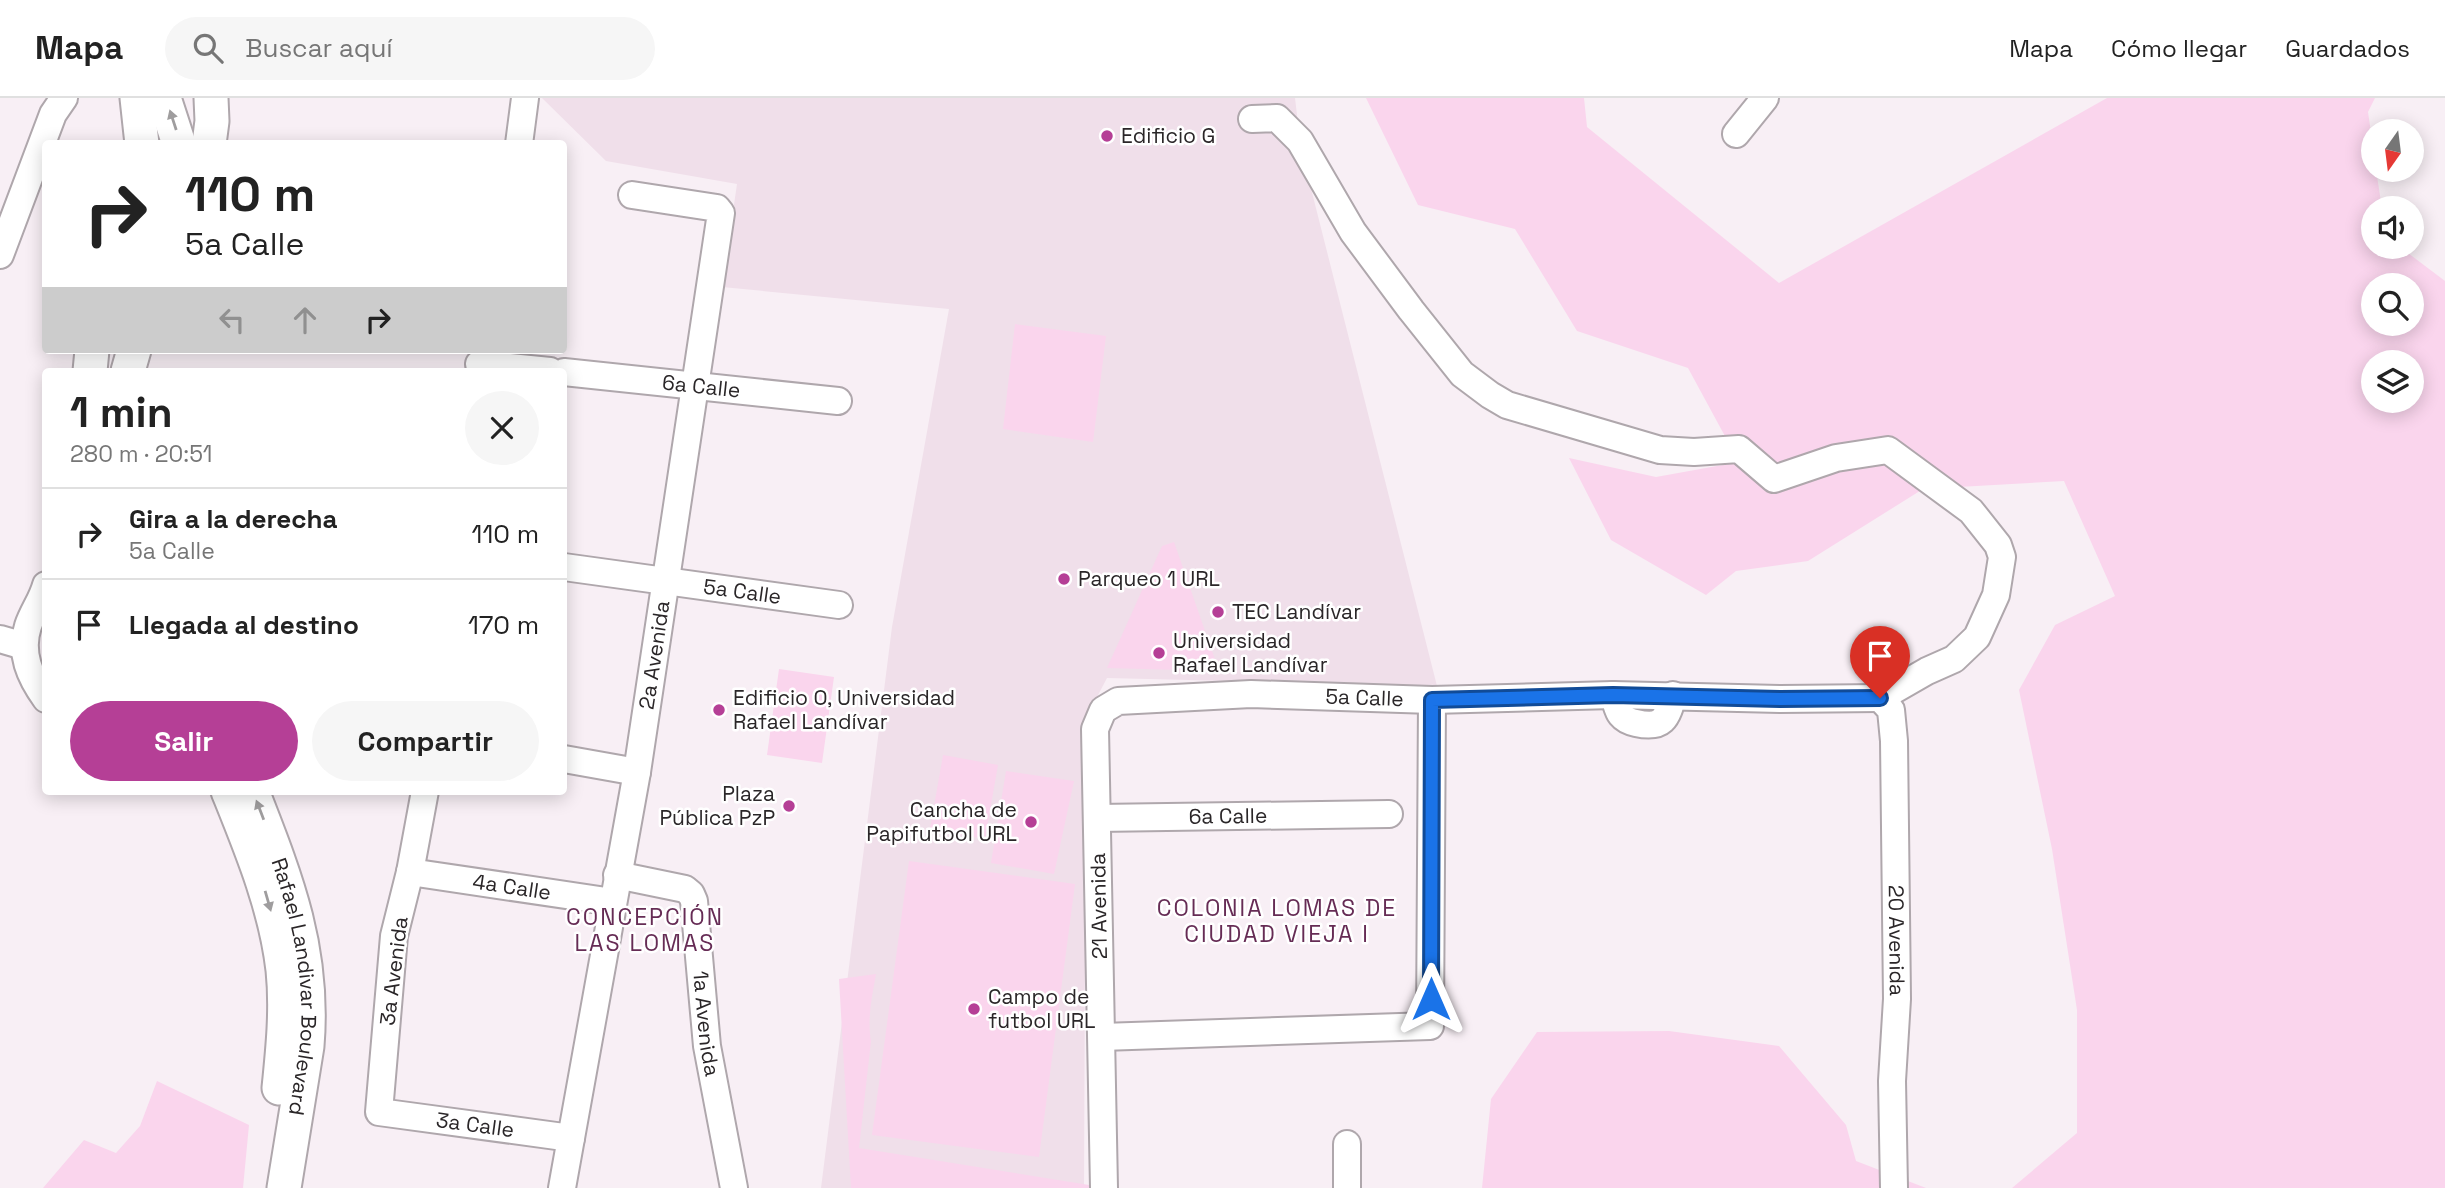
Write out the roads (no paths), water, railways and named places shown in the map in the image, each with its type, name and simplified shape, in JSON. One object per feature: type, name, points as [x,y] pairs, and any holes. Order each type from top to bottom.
[{"type":"main road","points":[[137,98],[142,140]]},
{"type":"main road","points":[[164,98],[178,140]]},
{"type":"main road","points":[[210,140],[211,98]]},
{"type":"main road","name":"Rafael Landivar Boulevard","points":[[230,795],[254,855],[283,969],[284,1042],[276,1112],[261,1188]]},
{"type":"main road","name":"Rafael Landivar Boulevard","points":[[254,795],[294,903],[306,973],[309,1026],[307,1046],[284,1188]]},
{"type":"street","points":[[44,140],[54,114],[64,98]]},
{"type":"street","points":[[520,140],[525,98]]},
{"type":"street","points":[[1736,134],[1765,98]]},
{"type":"street","points":[[1252,119],[1277,118],[1300,141],[1353,232],[1411,310],[1462,374],[1507,405],[1660,450],[1694,452],[1739,449],[1774,478],[1836,458],[1888,450],[1971,510],[1998,545],[2001,557],[1996,596],[1977,637],[1954,659],[1880,698]]},
{"type":"street","points":[[0,255],[42,145]]},
{"type":"street","name":"2a Avenida","points":[[562,1188],[637,772],[668,580],[721,213],[717,208],[632,195]]},
{"type":"street","points":[[480,362],[527,368]]},
{"type":"street","name":"6a Calle","points":[[567,372],[838,401]]},
{"type":"street","name":"5a Calle","points":[[567,567],[839,605]]},
{"type":"street","points":[[42,599],[28,624],[12,642],[42,693]]},
{"type":"street","name":"5a Calle","points":[[1103,710],[1118,701],[1251,694],[1432,700],[1613,695],[1780,699],[1880,698]]},
{"type":"street","name":"20 Avenida","points":[[1880,698],[1891,710],[1894,741],[1897,999],[1892,1081],[1894,1188]]},
{"type":"street","points":[[1102,1037],[1430,1026],[1432,700]]},
{"type":"street","name":"21 Avenida","points":[[1103,710],[1095,729],[1104,1188]]},
{"type":"street","points":[[567,760],[637,772]]},
{"type":"street","name":"3a Avenida","points":[[379,1112],[394,936],[410,872],[424,795]]},
{"type":"street","name":"6a Calle","points":[[1097,818],[1389,814]]},
{"type":"street","name":"4a Calle","points":[[410,872],[612,902]]},
{"type":"street","name":"1a Avenida","points":[[617,875],[685,889],[694,901],[707,1046],[734,1188]]},
{"type":"street","name":"3a Calle","points":[[379,1112],[571,1138]]},
{"type":"street","points":[[1347,1144],[1348,1188]]},
{"type":"place","name":"Edificio G","points":[[1107,136]]},
{"type":"place","name":"Parqueo 1 URL","points":[[1064,579]]},
{"type":"place","name":"TEC Landívar","points":[[1218,612]]},
{"type":"place","name":"Universidad Rafael Landívar","points":[[1159,653]]},
{"type":"place","name":"Edificio O, Universidad Rafael Landívar","points":[[719,710]]},
{"type":"place","name":"Plaza Pública PzP","points":[[789,806]]},
{"type":"place","name":"Cancha de Papifutbol URL","points":[[1031,822]]},
{"type":"place","name":"Campo de futbol URL","points":[[974,1009]]},
{"type":"district","name":"COLONIA LOMAS DE CIUDAD VIEJA I","points":[[1277,921]]},
{"type":"district","name":"CONCEPCIÓN LAS LOMAS","points":[[645,930]]}]
